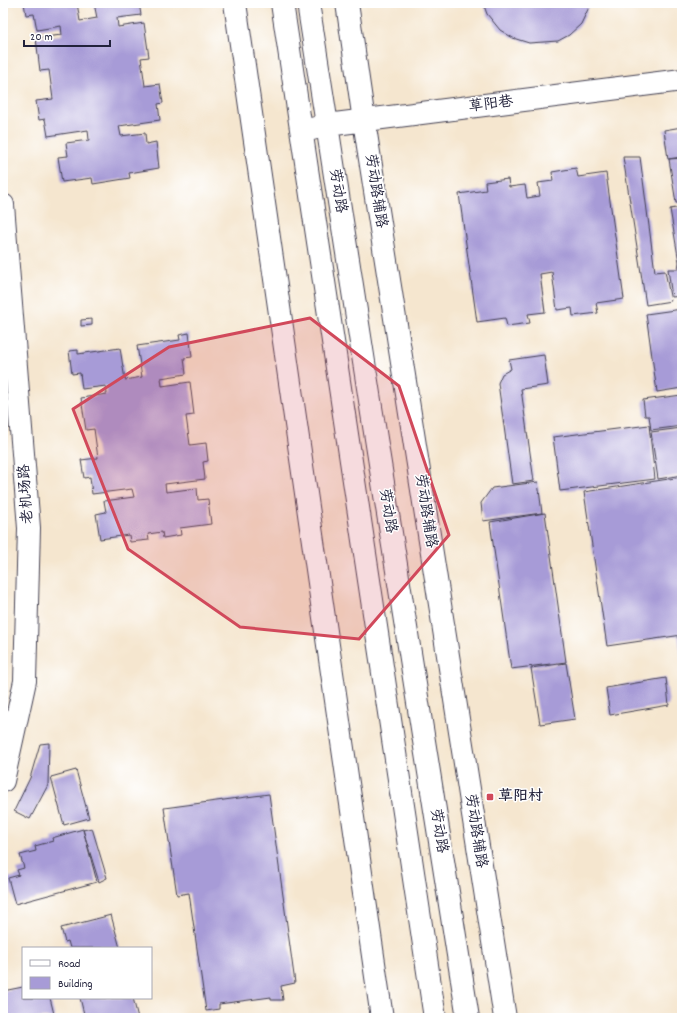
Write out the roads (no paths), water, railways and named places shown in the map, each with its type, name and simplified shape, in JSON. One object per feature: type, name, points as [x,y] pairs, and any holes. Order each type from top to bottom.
[{"type":"street","points":[[235,3],[382,1018]]},
{"type":"street","name":"劳动路","points":[[282,3],[435,1018]]},
{"type":"street","name":"劳动路","points":[[308,3],[468,1018]]},
{"type":"street","name":"劳动路辅路","points":[[347,3],[364,121],[505,1018]]},
{"type":"street","name":"草阳巷","points":[[301,132],[327,125],[682,80]]},
{"type":"street","name":"老机场路","points":[[3,206],[30,528],[25,681],[3,781]]},
{"type":"place","name":"草阳村","points":[[490,797]]}]
